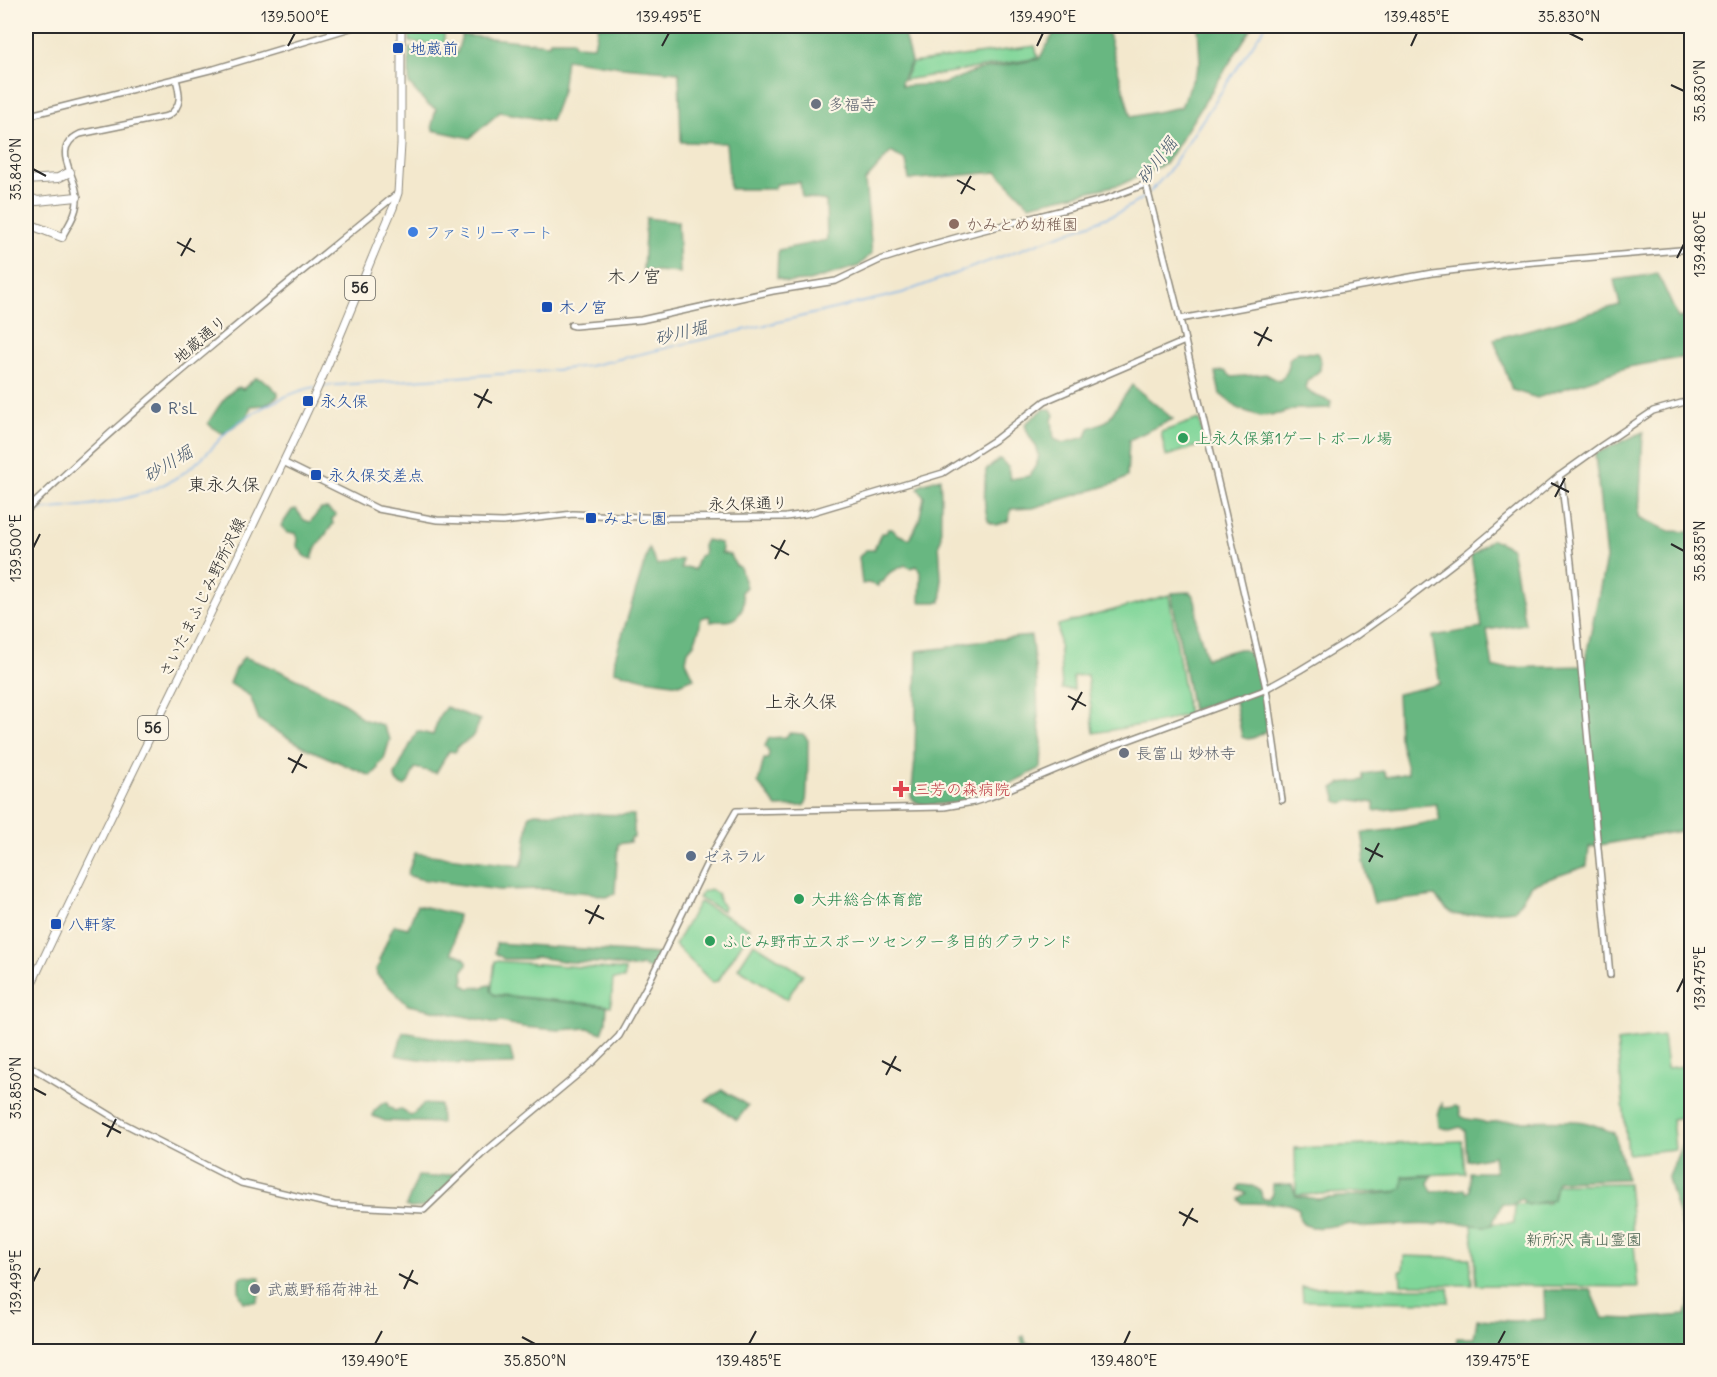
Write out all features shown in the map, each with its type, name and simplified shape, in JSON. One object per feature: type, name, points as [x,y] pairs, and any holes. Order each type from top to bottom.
[{"type":"highway","points":[[26,180],[58,178],[70,172]]},
{"type":"highway","points":[[26,196],[37,201],[77,197]]},
{"type":"highway","points":[[26,223],[62,237]]},
{"type":"main road","name":"さいたまふじみ野所沢線","points":[[26,996],[132,770],[204,628],[315,394],[398,193],[402,90],[401,26]]},
{"type":"street","points":[[26,116],[176,79],[357,26]]},
{"type":"street","points":[[62,237],[75,212],[77,197],[65,158],[69,142],[75,137],[90,132],[160,119],[172,114],[180,102],[176,79]]},
{"type":"street","points":[[571,325],[641,320],[773,291],[837,281],[880,260],[1106,200],[1146,184],[1180,319],[1266,688],[1282,800]]},
{"type":"street","name":"地蔵通り","points":[[26,511],[94,446],[144,403],[398,193]]},
{"type":"street","points":[[1180,319],[1432,273],[1692,249]]},
{"type":"street","name":"永久保通り","points":[[283,462],[378,509],[437,520],[503,522],[573,514],[664,518],[786,517],[806,514],[943,473],[996,439],[1045,401],[1185,341]]},
{"type":"street","points":[[26,1064],[123,1123],[241,1183],[334,1205],[424,1209],[481,1155],[594,1061],[619,1036],[649,982],[712,853],[736,811],[944,807],[974,802],[1266,688],[1356,636],[1398,606],[1467,553],[1559,476],[1653,411],[1692,400]]},
{"type":"street","points":[[1559,476],[1571,562],[1610,975]]},
{"type":"green space","points":[[409,26],[444,26],[444,45],[410,42]]},
{"type":"green space","points":[[598,26],[902,26],[911,62],[901,82],[902,86],[943,84],[978,70],[1039,59],[1058,26],[1106,26],[1131,117],[1181,107],[1200,62],[1198,26],[1253,26],[1165,164],[1122,184],[1029,205],[997,172],[909,180],[906,161],[891,152],[865,181],[872,253],[859,266],[809,281],[786,282],[777,278],[778,250],[827,240],[826,201],[802,197],[800,182],[777,184],[774,189],[730,189],[726,143],[681,142],[679,72],[566,59],[562,91],[551,121],[500,112],[470,138],[433,130],[436,109],[427,104],[409,84],[409,48],[457,53],[462,35],[549,44],[550,40],[573,40],[575,45],[594,46]]},
{"type":"green space","points":[[1035,46],[1038,58],[904,80],[912,63]]},
{"type":"green space","points":[[646,218],[678,222],[680,273],[643,270]]},
{"type":"green space","points":[[1658,274],[1678,318],[1691,316],[1691,356],[1628,367],[1537,398],[1512,390],[1494,339],[1620,305],[1614,280]]},
{"type":"green space","points":[[1298,352],[1317,353],[1321,361],[1320,370],[1307,381],[1305,388],[1312,394],[1331,402],[1330,408],[1295,409],[1260,416],[1239,409],[1220,394],[1215,372],[1225,371],[1232,377],[1266,374],[1279,381],[1287,371],[1289,359]]},
{"type":"green space","points":[[255,378],[268,383],[278,393],[278,396],[265,405],[251,406],[247,417],[224,433],[211,426],[208,423],[226,397],[234,389],[239,387],[243,389]]},
{"type":"green space","points":[[1132,385],[1173,419],[1129,440],[1127,477],[1116,483],[1033,508],[1011,509],[1008,521],[996,525],[989,522],[985,503],[986,470],[1000,459],[1008,467],[1010,479],[1029,476],[1038,459],[1037,448],[1025,424],[1044,409],[1051,409],[1054,415],[1052,420],[1054,439],[1063,443],[1086,437],[1089,428],[1107,421]]},
{"type":"green space","name":"上永久保第1ゲートボール場","points":[[1199,419],[1205,444],[1166,456],[1161,432]]},
{"type":"green space","points":[[1643,432],[1639,517],[1669,531],[1691,532],[1691,829],[1589,847],[1587,866],[1531,885],[1515,910],[1465,916],[1453,914],[1435,896],[1374,903],[1363,862],[1365,851],[1362,833],[1440,820],[1436,804],[1374,811],[1374,803],[1354,800],[1342,803],[1337,801],[1333,788],[1341,783],[1364,780],[1364,774],[1383,771],[1387,777],[1408,773],[1399,737],[1397,694],[1440,684],[1432,636],[1482,628],[1471,556],[1492,539],[1511,548],[1525,624],[1487,630],[1493,668],[1584,666],[1606,559],[1595,454]]},
{"type":"green space","points":[[940,478],[941,602],[920,602],[921,575],[917,566],[910,568],[905,565],[889,573],[883,582],[879,582],[878,586],[862,584],[859,557],[866,550],[874,550],[881,533],[886,533],[888,529],[910,539],[919,521],[924,497],[918,488],[922,484]]},
{"type":"green space","points":[[296,509],[304,520],[310,522],[321,509],[327,509],[336,515],[332,519],[333,524],[315,549],[312,559],[306,557],[297,546],[296,533],[288,533],[281,526],[292,510]]},
{"type":"green space","points":[[706,540],[720,543],[721,553],[730,555],[736,566],[740,567],[746,587],[741,592],[744,604],[738,616],[732,620],[711,622],[709,616],[701,618],[699,630],[694,644],[688,651],[686,661],[694,678],[679,684],[614,671],[615,658],[649,548],[657,565],[682,559],[681,569],[687,567],[694,570],[699,556],[704,554],[703,546]]},
{"type":"green space","points":[[1190,592],[1195,600],[1197,625],[1206,658],[1239,649],[1253,656],[1264,695],[1267,730],[1258,736],[1248,739],[1242,737],[1234,696],[1192,710],[1171,593]]},
{"type":"green space","points":[[1169,595],[1188,714],[1165,721],[1094,733],[1087,675],[1073,676],[1074,689],[1062,689],[1058,625]]},
{"type":"green space","points":[[1031,636],[1042,743],[1041,768],[968,802],[924,805],[916,802],[911,797],[915,760],[917,651],[969,642]]},
{"type":"green space","points":[[244,657],[276,669],[338,699],[352,708],[362,719],[382,725],[390,739],[384,759],[378,765],[378,769],[371,776],[308,749],[259,720],[250,696],[229,683]]},
{"type":"green space","points":[[446,707],[480,720],[474,733],[471,738],[458,746],[455,752],[449,751],[436,773],[415,768],[408,783],[404,786],[399,783],[395,775],[417,731],[433,735],[439,716]]},
{"type":"green space","points":[[789,733],[803,734],[808,740],[806,803],[803,806],[777,807],[758,783],[764,759],[768,759],[769,753],[765,746],[769,738],[786,737]]},
{"type":"green space","points":[[535,813],[634,815],[634,838],[631,838],[630,842],[618,844],[615,893],[607,897],[591,893],[543,889],[499,890],[420,879],[407,875],[415,853],[521,866],[529,815]]},
{"type":"green space","points":[[710,889],[718,894],[719,901],[724,906],[723,911],[698,898],[702,892]]},
{"type":"green space","name":"ふじみ野市⽴スポーツセンター多⽬的グラウンド","points":[[699,902],[749,928],[746,937],[718,981],[712,982],[675,945]]},
{"type":"green space","points":[[417,905],[458,915],[452,953],[462,956],[467,961],[463,970],[463,983],[468,988],[489,985],[492,986],[491,990],[494,995],[607,1006],[606,1022],[602,1033],[588,1028],[558,1030],[523,1027],[408,1005],[377,975],[376,969],[380,964],[379,960],[392,929],[395,925],[408,928]]},
{"type":"green space","points":[[496,943],[658,954],[651,969],[642,966],[634,968],[537,957],[504,959],[495,953]]},
{"type":"green space","points":[[754,943],[803,974],[787,999],[738,968]]},
{"type":"green space","points":[[495,961],[625,970],[624,979],[613,979],[611,1006],[491,994]]},
{"type":"green space","points":[[403,1032],[510,1049],[514,1064],[467,1065],[461,1062],[459,1064],[396,1055]]},
{"type":"green space","points":[[1663,1036],[1667,1068],[1691,1065],[1691,1116],[1672,1119],[1675,1149],[1628,1154],[1617,1042]]},
{"type":"green space","points":[[723,1090],[748,1106],[737,1120],[706,1100]]},
{"type":"green space","points":[[1442,1102],[1442,1106],[1447,1108],[1456,1106],[1459,1108],[1464,1118],[1486,1123],[1576,1121],[1603,1128],[1614,1133],[1627,1179],[1557,1181],[1553,1200],[1528,1205],[1521,1199],[1512,1205],[1502,1203],[1492,1225],[1485,1226],[1450,1222],[1436,1225],[1367,1227],[1347,1224],[1310,1227],[1303,1224],[1299,1209],[1289,1204],[1242,1203],[1239,1199],[1246,1193],[1238,1190],[1240,1185],[1253,1186],[1261,1191],[1262,1199],[1269,1199],[1273,1194],[1272,1185],[1292,1184],[1296,1196],[1318,1199],[1396,1192],[1402,1188],[1403,1177],[1432,1176],[1428,1183],[1432,1192],[1465,1189],[1467,1193],[1470,1191],[1469,1172],[1495,1172],[1493,1156],[1467,1161],[1465,1131],[1460,1127],[1450,1130],[1439,1127],[1438,1116]]},
{"type":"green space","points":[[383,1103],[388,1103],[388,1106],[395,1111],[400,1109],[411,1116],[424,1104],[440,1105],[441,1123],[385,1121],[373,1116],[374,1111]]},
{"type":"green space","points":[[1683,1122],[1692,1122],[1691,1235],[1685,1237],[1668,1179],[1682,1144]]},
{"type":"green space","points":[[1462,1141],[1465,1173],[1403,1176],[1404,1191],[1296,1195],[1295,1148]]},
{"type":"green space","points":[[455,1173],[455,1177],[426,1207],[406,1206],[418,1176],[434,1177]]},
{"type":"green space","name":"新所沢 青山霊園","points":[[1628,1183],[1638,1287],[1476,1285],[1472,1224],[1514,1223],[1515,1204],[1549,1203],[1550,1184]]},
{"type":"green space","points":[[1404,1256],[1470,1258],[1472,1285],[1401,1284],[1400,1271],[1403,1271]]},
{"type":"green space","points":[[242,1276],[260,1277],[257,1302],[244,1302],[242,1299],[239,1279]]},
{"type":"green space","points":[[1302,1287],[1449,1288],[1449,1302],[1303,1301]]},
{"type":"green space","points":[[1544,1290],[1591,1290],[1603,1318],[1634,1319],[1686,1315],[1691,1295],[1691,1351],[1470,1352],[1458,1349],[1456,1346],[1457,1338],[1474,1338],[1477,1319],[1514,1321],[1545,1319]]},
{"type":"green space","points":[[1024,1336],[1026,1344],[1046,1350],[1054,1346],[1057,1351],[1024,1351],[1021,1337]]},
{"type":"green space","points":[[1303,1347],[1402,1347],[1402,1351],[1303,1351]]},
{"type":"green space","points":[[1267,1348],[1304,1349],[1304,1351],[1265,1351]]},
{"type":"waterway","name":"砂川堀","points":[[1150,192],[1168,172],[1265,26]]},
{"type":"waterway","name":"砂川堀","points":[[322,386],[589,366],[902,293],[1093,223],[1120,212],[1146,196]]},
{"type":"waterway","name":"砂川堀","points":[[30,511],[104,503],[157,488],[187,470],[240,421],[265,406],[315,387]]},
{"type":"place","name":"地蔵前","points":[[398,48]]},
{"type":"place","name":"多福寺","points":[[816,104]]},
{"type":"place","name":"かみとめ幼稚園","points":[[954,224]]},
{"type":"place","name":"ファミリーマート","points":[[413,232]]},
{"type":"place","name":"木ノ宮","points":[[547,307]]},
{"type":"place","name":"永久保","points":[[308,401]]},
{"type":"place","name":"R'sL","points":[[156,408]]},
{"type":"place","name":"上永久保第1ゲートボール場","points":[[1183,438]]},
{"type":"place","name":"永久保交差点","points":[[316,475]]},
{"type":"place","name":"みよし園","points":[[591,518]]},
{"type":"place","name":"長富山 妙林寺","points":[[1124,753]]},
{"type":"place","name":"三芳の森病院","points":[[901,789]]},
{"type":"place","name":"ゼネラル","points":[[691,856]]},
{"type":"place","name":"大井総合体育館","points":[[799,899]]},
{"type":"place","name":"八軒家","points":[[56,924]]},
{"type":"place","name":"ふじみ野市⽴スポーツセンター多⽬的グラウンド","points":[[710,941]]},
{"type":"place","name":"武蔵野稲荷神社","points":[[255,1289]]},
{"type":"district","name":"木ノ宮","points":[[634,277]]},
{"type":"district","name":"東永久保","points":[[224,485]]},
{"type":"district","name":"上永久保","points":[[801,702]]}]
